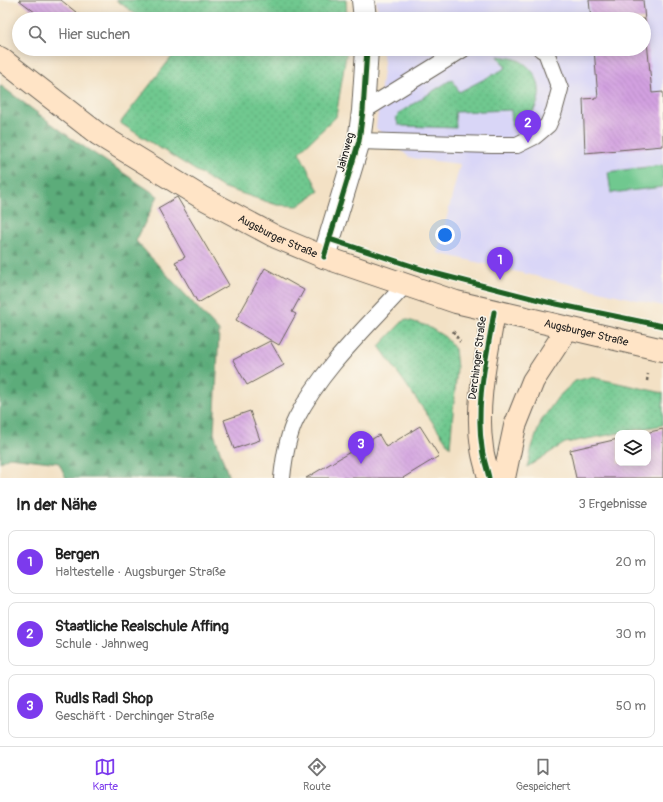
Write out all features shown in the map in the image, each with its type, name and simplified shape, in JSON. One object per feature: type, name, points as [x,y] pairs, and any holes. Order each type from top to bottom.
[{"type":"main road","name":"Augsburger Straße","points":[[0,58],[98,134],[201,197],[276,237],[324,257],[405,286],[494,312],[663,350]]},
{"type":"main road","name":"Derchinger Straße","points":[[490,478],[482,448],[480,420],[484,370],[494,312]]},
{"type":"main road","points":[[504,478],[515,426],[531,388],[567,329]]},
{"type":"street","points":[[363,0],[364,12]]},
{"type":"street","name":"Jahnweg","points":[[324,257],[359,141],[363,111],[367,56]]},
{"type":"lane","points":[[363,111],[442,56]]},
{"type":"lane","points":[[359,141],[517,145],[535,136],[548,125],[554,111],[560,89],[548,56]]},
{"type":"lane","points":[[282,478],[285,452],[295,420],[321,381],[346,348],[405,286]]},
{"type":"path","points":[[452,329],[462,344],[468,365],[484,370]]},
{"type":"shaded area","points":[[376,0],[663,0],[663,306],[438,253],[460,164],[410,158],[376,128],[384,62],[383,56],[651,56],[651,12],[378,12]]},
{"type":"green space","points":[[116,0],[346,0],[347,12],[132,12]]},
{"type":"green space","points":[[173,56],[346,56],[336,117],[299,152],[319,191],[298,206],[277,205],[222,187],[120,123]]},
{"type":"green space","points":[[498,56],[522,62],[531,70],[536,78],[539,88],[539,98],[536,107],[522,122],[512,126],[511,110],[455,112],[456,128],[403,126],[398,124],[396,118],[399,113],[452,79],[459,92],[506,68]]},
{"type":"green space","points":[[0,85],[71,138],[158,196],[136,241],[219,331],[214,433],[229,478],[66,478],[59,463],[9,457],[0,462]]},
{"type":"green space","points":[[663,165],[663,187],[611,193],[608,172]]},
{"type":"green space","points":[[405,319],[427,326],[445,337],[455,349],[457,368],[450,447],[379,346]]},
{"type":"green space","points":[[591,377],[663,393],[663,425],[636,430],[615,430],[615,434],[565,443],[527,467],[541,421],[558,397],[575,381]]},
{"type":"building","points":[[19,0],[61,0],[76,12],[35,12]]},
{"type":"building","points":[[589,0],[643,0],[644,12],[590,12]]},
{"type":"building","points":[[595,56],[648,56],[652,93],[663,92],[663,146],[585,153],[583,99],[598,98]]},
{"type":"building","points":[[177,197],[229,285],[198,303],[175,262],[185,257],[158,208]]},
{"type":"building","points":[[265,268],[304,290],[292,312],[296,314],[279,345],[236,320]]},
{"type":"building","points":[[270,341],[284,365],[247,385],[233,360]]},
{"type":"building","points":[[250,411],[260,440],[234,449],[224,420]]},
{"type":"building","points":[[420,426],[439,456],[403,478],[306,478],[379,435],[386,447]]},
{"type":"building","points":[[663,429],[663,478],[576,478],[570,450],[615,440],[615,466],[651,466],[651,432]]},
{"type":"cycle path","points":[[324,257],[359,141],[363,111],[367,56]]},
{"type":"cycle path","points":[[329,239],[430,272],[547,302],[663,326]]},
{"type":"cycle path","points":[[489,478],[480,431],[480,414],[485,363],[494,312]]},
{"type":"place","name":"Staatliche Realschule Affing","points":[[528,143]]},
{"type":"place","name":"Bergen","points":[[500,280]]},
{"type":"place","name":"Rudls Radl Shop","points":[[361,464]]}]
